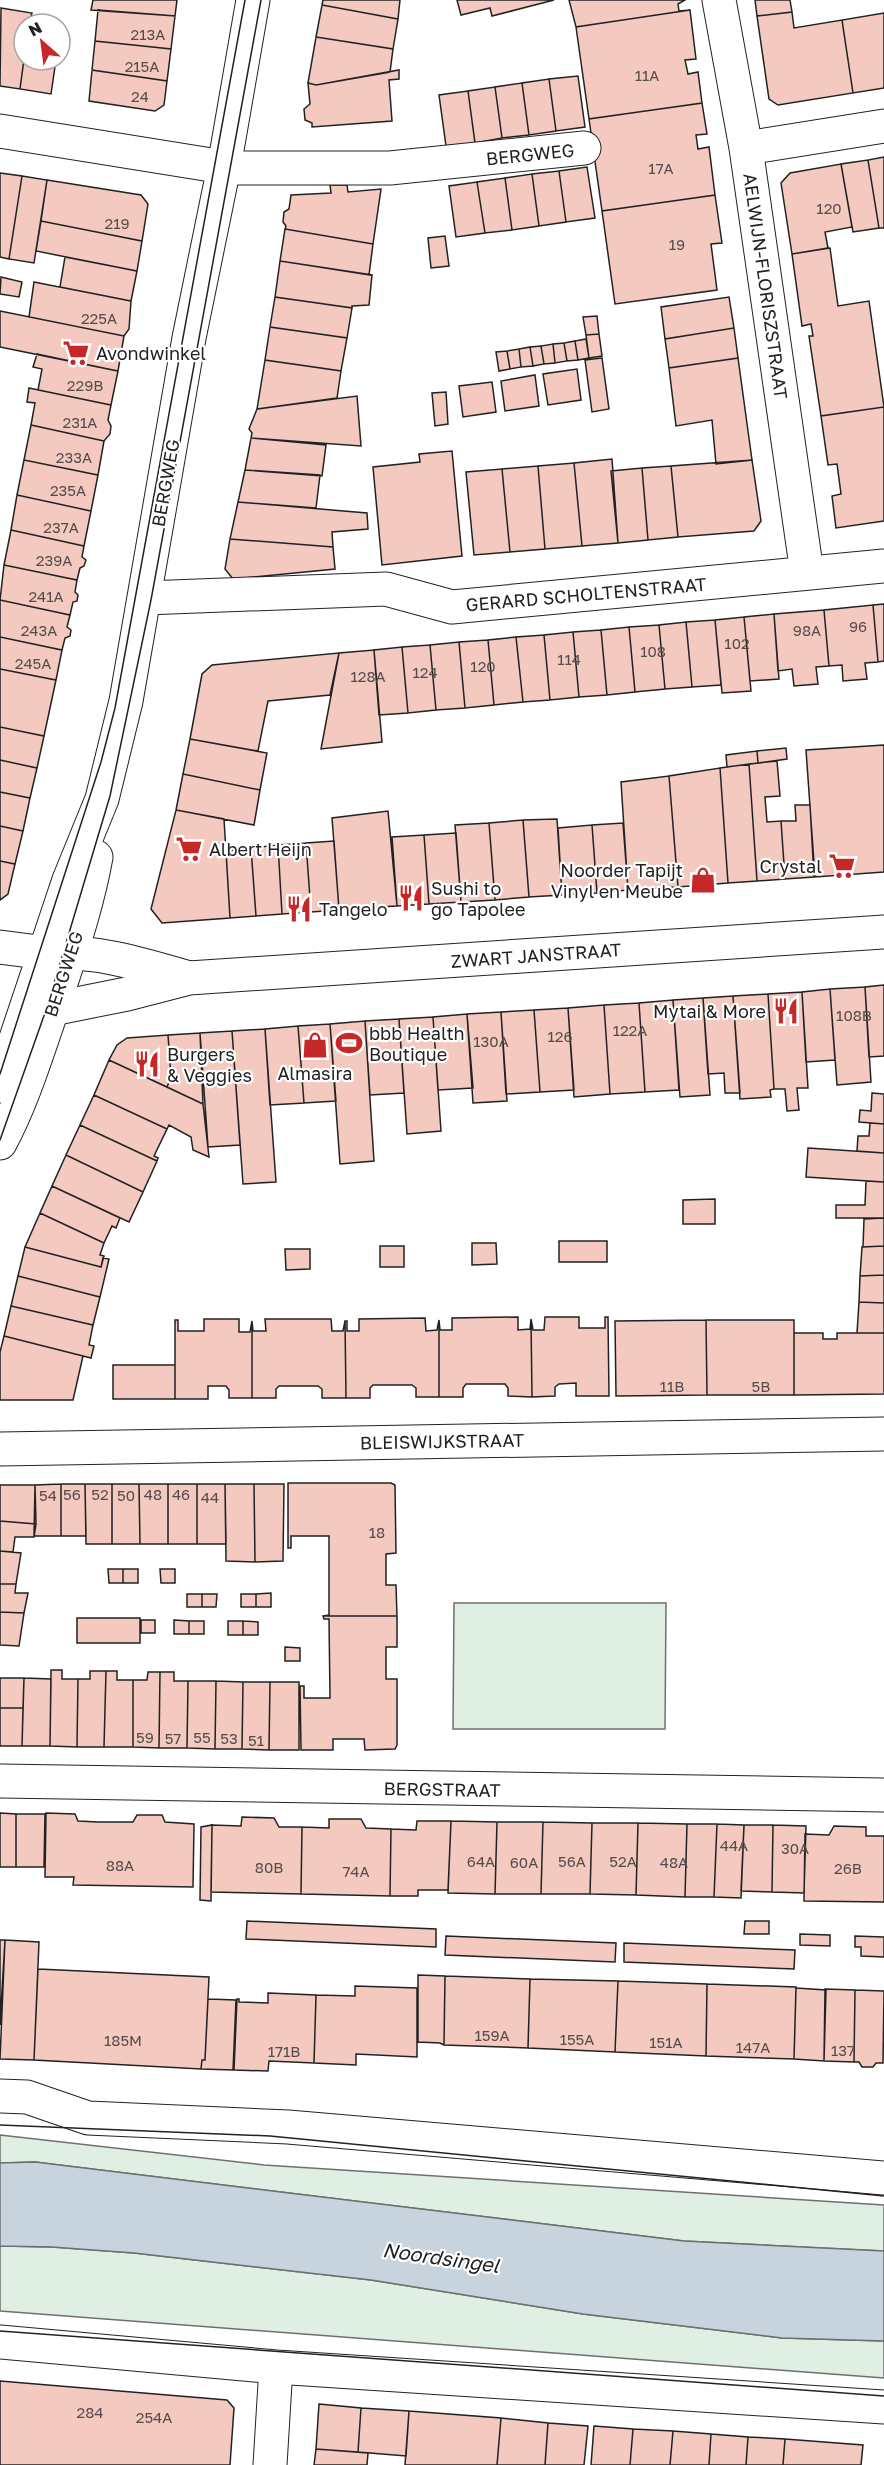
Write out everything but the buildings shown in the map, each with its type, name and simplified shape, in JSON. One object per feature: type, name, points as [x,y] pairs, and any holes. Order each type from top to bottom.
[{"type":"street","name":"BERGWEG","points":[[0,1086],[25,1009],[59,952],[73,869],[102,799],[126,701],[146,598],[193,318],[224,167],[253,0]]},
{"type":"street","name":"AELWIJN-FLORISZSTRAAT","points":[[719,0],[746,148],[807,573]]},
{"type":"street","points":[[746,148],[884,126]]},
{"type":"street","points":[[0,131],[224,167]]},
{"type":"street","name":"BERGWEG","points":[[224,167],[306,170],[390,168],[584,148]]},
{"type":"street","name":"GERARD SCHOLTENSTRAAT","points":[[146,598],[386,589],[452,606],[884,566]]},
{"type":"street","name":"ZWART JANSTRAAT","points":[[25,1009],[127,994],[189,978],[884,932]]},
{"type":"street","name":"ZWART JANSTRAAT","points":[[0,947],[137,962],[189,978]]},
{"type":"street","name":"BERGWEG","points":[[0,1143],[18,1110],[25,1009]]},
{"type":"street","name":"BLEISWIJKSTRAAT","points":[[0,1449],[884,1434]]},
{"type":"street","name":"BERGSTRAAT","points":[[0,1781],[883,1788]]},
{"type":"street","points":[[0,2096],[27,2097],[88,2118],[288,2127],[884,2178]]},
{"type":"street","points":[[0,2342],[276,2367],[884,2407]]},
{"type":"street","points":[[270,2465],[276,2367]]},
{"type":"green space","points":[[454,1603],[666,1603],[665,1729],[453,1729]]},
{"type":"green space","points":[[0,2135],[264,2165],[884,2205],[884,2251],[684,2241],[35,2162],[0,2163]]},
{"type":"green space","points":[[0,2246],[134,2253],[371,2280],[583,2314],[782,2338],[884,2341],[884,2378],[0,2311]]},
{"type":"water","name":"Noordsingel","points":[[35,2162],[684,2241],[884,2251],[884,2341],[782,2338],[583,2314],[371,2280],[134,2253],[0,2246],[0,2163]]},
{"type":"tram line","points":[[0,1074],[101,762],[115,708],[245,0]]},
{"type":"tram line","points":[[0,1140],[46,1010],[110,796],[151,600],[261,0]]},
{"type":"tram line","points":[[0,2125],[270,2136],[884,2196]]},
{"type":"tram line","points":[[0,2331],[884,2396]]},
{"type":"place","name":"Avondwinkel","points":[[76,353]]},
{"type":"place","name":"Albert Heijn","points":[[189,849]]},
{"type":"place","name":"Crystal","points":[[842,866]]},
{"type":"place","name":"Noorder Tapijt Vinyl en Meube","points":[[703,880]]},
{"type":"place","name":"Sushi to go Tapolee","points":[[411,898]]},
{"type":"place","name":"Tangelo","points":[[299,909]]},
{"type":"place","name":"Mytai & More","points":[[786,1011]]},
{"type":"place","name":"bbb Health Boutique","points":[[349,1043]]},
{"type":"place","name":"Almasira","points":[[315,1045]]},
{"type":"place","name":"Burgers & Veggies","points":[[147,1064]]}]
